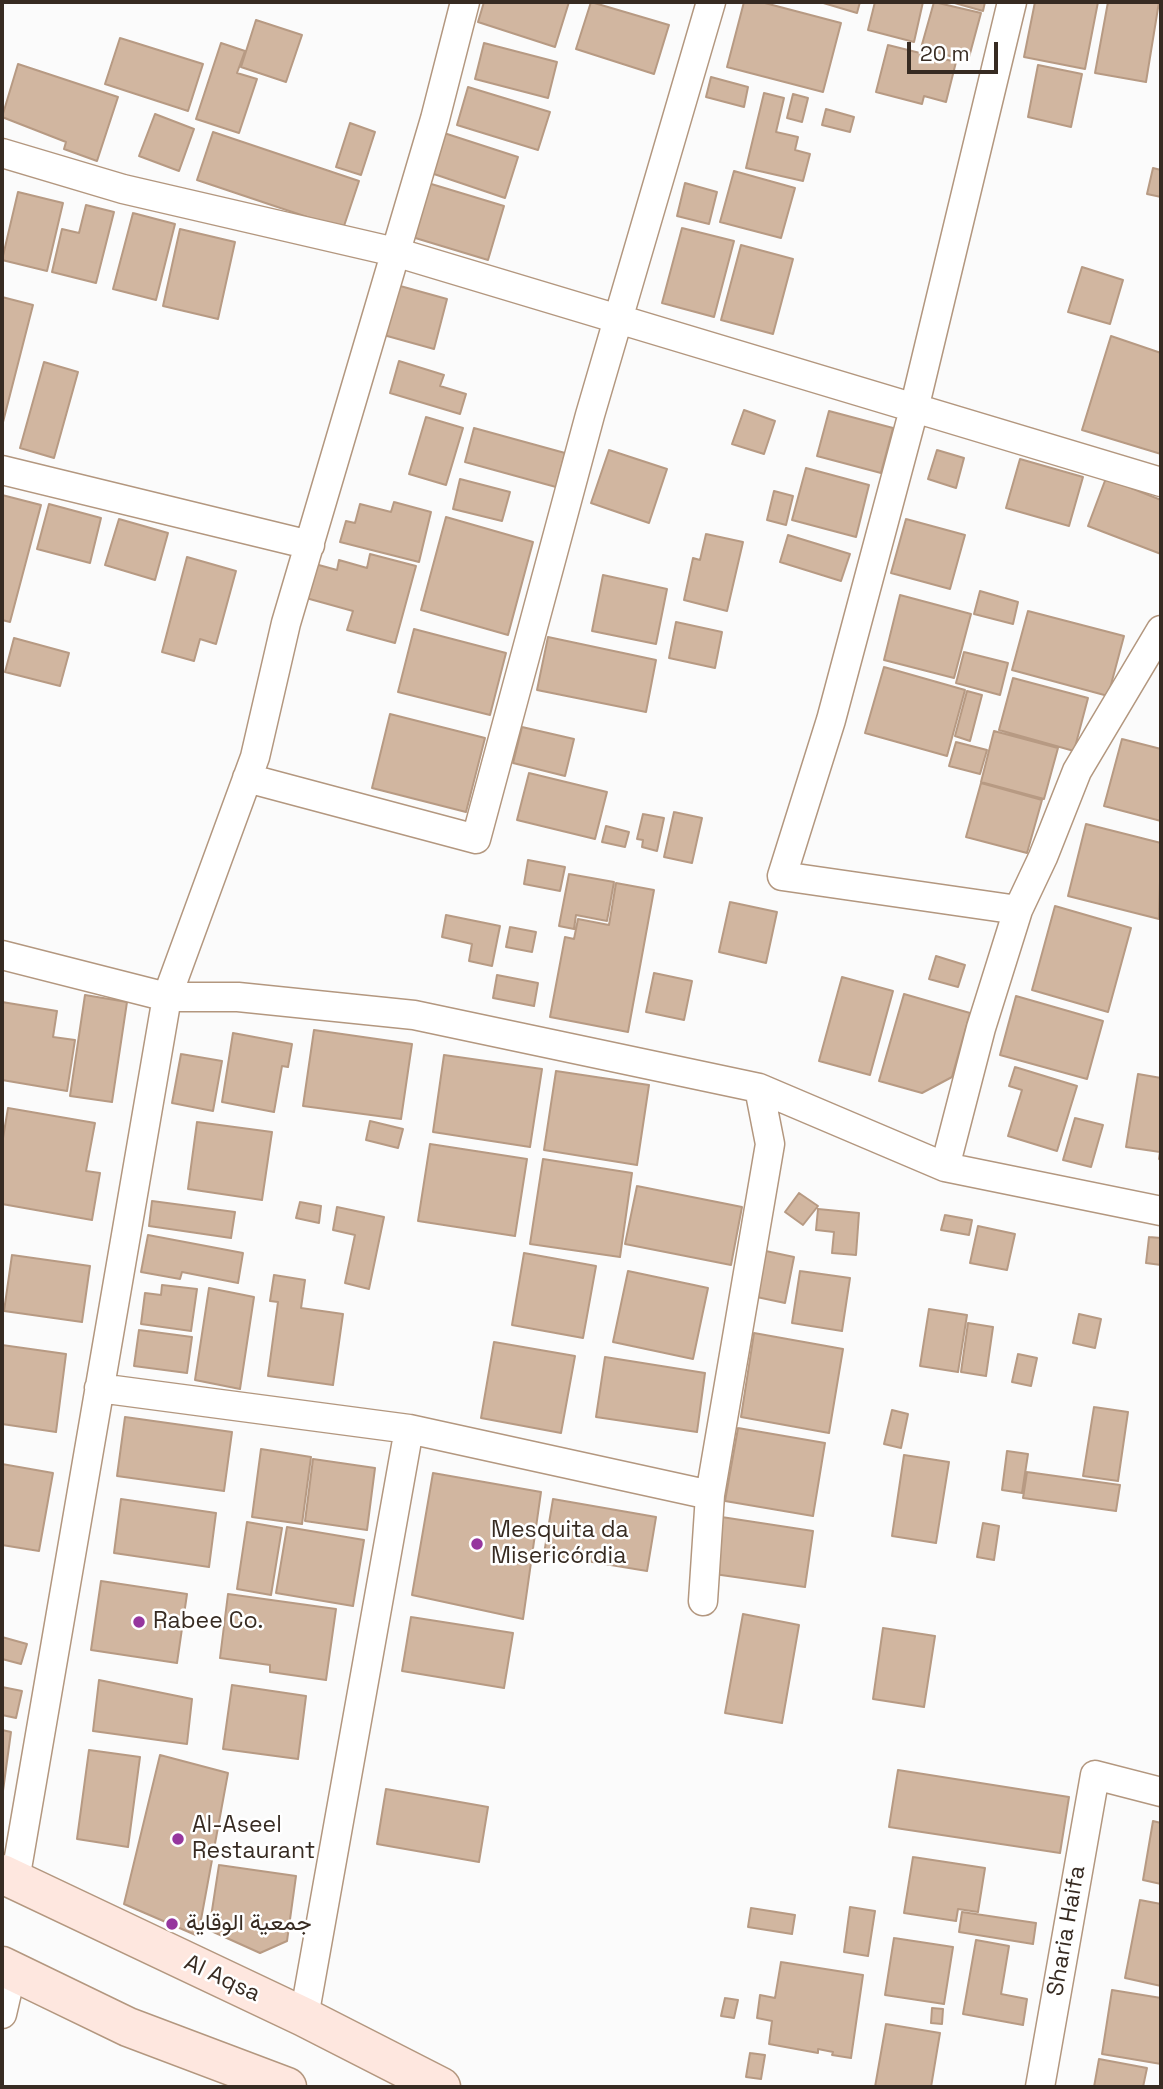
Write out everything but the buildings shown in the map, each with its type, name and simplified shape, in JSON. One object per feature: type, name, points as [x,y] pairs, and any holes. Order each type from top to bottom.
[{"type":"main road","name":"Al Aqsa","points":[[8,1877],[304,2017],[442,2087]]},
{"type":"main road","points":[[7,1968],[128,2027],[287,2087]]},
{"type":"street","points":[[8,1877],[99,1388],[167,997],[247,778],[310,545],[435,119],[465,2]]},
{"type":"street","points":[[247,778],[476,839],[590,415],[711,2]]},
{"type":"street","points":[[1012,2],[914,409],[831,720],[782,876],[1018,910]]},
{"type":"street","points":[[2,153],[123,190],[395,252],[620,317],[914,409],[1161,482]]},
{"type":"street","points":[[2,470],[310,545]]},
{"type":"street","points":[[945,1167],[981,1027],[1018,910],[1044,858],[1077,771],[1161,629]]},
{"type":"street","points":[[2,955],[167,997],[238,997],[414,1015],[759,1087],[945,1167],[1161,1211]]},
{"type":"street","points":[[703,1601],[709,1495],[770,1143],[759,1087]]},
{"type":"street","points":[[99,1388],[409,1429],[709,1495]]},
{"type":"street","points":[[304,2017],[409,1429]]},
{"type":"street","name":"Sharia Haifa","points":[[1040,2087],[1095,1775],[1161,1792]]},
{"type":"street","points":[[2,2014],[7,1968]]},
{"type":"place","name":"Mesquita da Misericórdia","points":[[477,1544]]},
{"type":"place","name":"Rabee Co.","points":[[139,1622]]},
{"type":"place","name":"Al-Aseel Restaurant","points":[[178,1839]]},
{"type":"place","name":"جمعية الوقاية","points":[[172,1924]]}]
